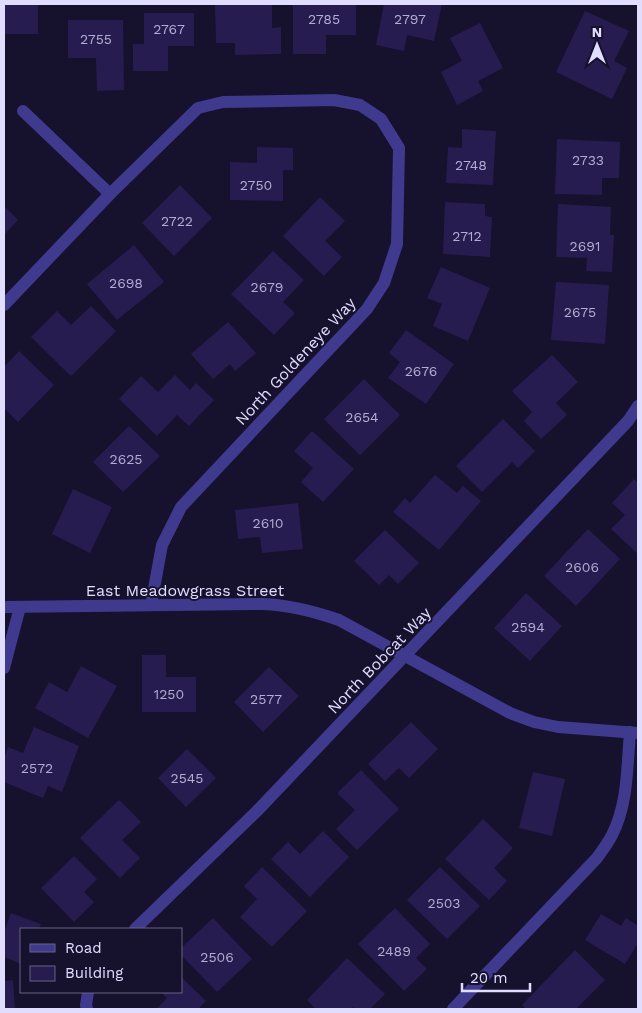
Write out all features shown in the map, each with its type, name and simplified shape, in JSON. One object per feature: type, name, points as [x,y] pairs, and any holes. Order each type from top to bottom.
[{"type":"street","name":"North Goldeneye Way","points":[[110,194],[198,108],[223,102],[334,100],[360,105],[381,119],[399,148],[397,244],[384,283],[367,309],[181,507],[162,545],[151,605]]},
{"type":"street","points":[[4,305],[110,194],[23,111]]},
{"type":"street","name":"North Bobcat Way","points":[[136,928],[257,811],[628,421],[638,406]]},
{"type":"street","name":"East Meadowgrass Street","points":[[4,607],[289,605],[339,620],[510,712],[534,722],[558,728],[634,733]]},
{"type":"street","points":[[4,668],[20,607]]},
{"type":"street","points":[[453,1009],[597,858],[612,836],[623,802],[634,733]]},
{"type":"street","points":[[87,1009],[88,993]]},
{"type":"building","points":[[4,4],[38,4],[38,34],[4,34]]},
{"type":"building","points":[[215,4],[272,4],[272,28],[281,27],[281,54],[235,55],[235,43],[216,43]]},
{"type":"building","points":[[293,4],[356,4],[356,35],[326,35],[326,54],[293,54]]},
{"type":"building","points":[[384,4],[442,4],[434,41],[407,35],[404,51],[376,45]]},
{"type":"building","points":[[585,11],[629,31],[614,61],[627,68],[612,99],[556,72]]},
{"type":"building","points":[[144,13],[194,13],[194,46],[168,46],[168,71],[133,71],[133,44],[144,44]]},
{"type":"building","points":[[68,20],[123,20],[124,90],[97,91],[96,58],[68,58]]},
{"type":"building","points":[[480,23],[503,68],[478,81],[483,91],[457,105],[441,72],[462,61],[450,38]]},
{"type":"building","points":[[462,129],[496,131],[493,185],[446,183],[448,147],[462,148]]},
{"type":"building","points":[[557,139],[620,142],[619,178],[602,178],[602,195],[555,194]]},
{"type":"building","points":[[257,147],[293,148],[293,170],[283,170],[283,201],[230,200],[230,162],[257,163]]},
{"type":"building","points":[[180,185],[212,218],[174,256],[142,223]]},
{"type":"building","points":[[320,197],[345,221],[325,241],[342,257],[324,276],[283,236]]},
{"type":"building","points":[[445,202],[485,204],[485,216],[492,217],[490,257],[443,254]]},
{"type":"building","points":[[558,204],[611,207],[610,235],[614,235],[612,272],[586,271],[587,258],[556,257]]},
{"type":"building","points":[[4,206],[18,220],[4,235]]},
{"type":"building","points":[[134,245],[164,282],[117,320],[87,284]]},
{"type":"building","points":[[273,251],[304,280],[283,302],[295,313],[274,335],[231,294]]},
{"type":"building","points":[[441,267],[490,288],[468,341],[433,326],[442,304],[427,298]]},
{"type":"building","points":[[556,282],[609,285],[605,344],[551,340]]},
{"type":"building","points":[[91,306],[116,331],[71,376],[31,337],[57,311],[71,325]]},
{"type":"building","points":[[228,322],[256,353],[235,371],[230,364],[213,379],[191,354]]},
{"type":"building","points":[[406,330],[454,364],[426,404],[388,378],[400,362],[389,353]]},
{"type":"building","points":[[19,351],[54,385],[18,422],[4,408],[4,367]]},
{"type":"building","points":[[552,355],[578,382],[556,403],[567,415],[541,439],[524,421],[532,412],[512,391]]},
{"type":"building","points":[[175,375],[190,390],[196,383],[214,400],[189,426],[177,415],[157,436],[119,399],[141,376],[158,392]]},
{"type":"building","points":[[364,379],[400,415],[360,455],[324,419]]},
{"type":"building","points":[[503,419],[535,451],[518,468],[512,462],[482,492],[456,466]]},
{"type":"building","points":[[129,426],[160,456],[123,492],[93,462]]},
{"type":"building","points":[[312,431],[354,469],[323,502],[301,482],[313,468],[294,451]]},
{"type":"building","points":[[435,475],[457,493],[463,486],[481,501],[439,550],[393,512],[405,498],[410,503]]},
{"type":"building","points":[[634,479],[638,483],[638,554],[611,529],[625,515],[612,503]]},
{"type":"building","points":[[73,489],[112,507],[90,553],[52,534]]},
{"type":"building","points":[[298,503],[303,549],[262,553],[260,537],[238,539],[235,510]]},
{"type":"building","points":[[588,529],[620,559],[576,606],[544,576]]},
{"type":"building","points":[[385,530],[419,563],[398,584],[389,575],[379,585],[354,561]]},
{"type":"building","points":[[526,593],[562,626],[530,661],[494,628]]},
{"type":"building","points":[[142,655],[166,655],[166,677],[196,677],[196,712],[142,712]]},
{"type":"building","points":[[81,666],[117,686],[88,738],[35,708],[49,682],[67,692]]},
{"type":"building","points":[[269,667],[299,696],[263,732],[234,702]]},
{"type":"building","points":[[411,722],[438,749],[409,778],[399,768],[385,781],[368,764]]},
{"type":"building","points":[[34,727],[79,746],[62,792],[48,786],[43,798],[4,782],[4,758],[8,747],[23,753]]},
{"type":"building","points":[[187,749],[216,778],[186,807],[158,778]]},
{"type":"building","points":[[361,770],[399,809],[357,850],[336,829],[355,810],[337,793]]},
{"type":"building","points":[[533,772],[565,779],[552,836],[519,828]]},
{"type":"building","points":[[119,800],[141,822],[122,840],[140,858],[120,878],[80,838]]},
{"type":"building","points":[[483,819],[513,848],[494,868],[507,881],[489,900],[445,859]]},
{"type":"building","points":[[323,831],[349,857],[310,897],[271,859],[288,842],[300,854]]},
{"type":"building","points":[[74,856],[97,879],[84,892],[94,902],[74,922],[41,888]]},
{"type":"building","points":[[262,867],[307,911],[272,947],[240,917],[257,899],[244,886]]},
{"type":"building","points":[[440,867],[480,906],[447,939],[407,900]]},
{"type":"building","points":[[395,908],[430,944],[416,958],[427,969],[404,991],[358,944]]},
{"type":"building","points":[[11,913],[41,924],[39,928],[20,928],[20,964],[4,957],[4,932]]},
{"type":"building","points":[[601,914],[621,926],[626,918],[638,926],[638,943],[625,964],[585,940]]},
{"type":"building","points":[[213,918],[252,959],[217,992],[182,956],[182,947]]},
{"type":"building","points":[[575,950],[605,980],[576,1009],[526,1009],[522,1005]]},
{"type":"building","points":[[347,958],[385,994],[370,1009],[355,1009],[353,1007],[351,1009],[316,1009],[307,1000]]},
{"type":"building","points":[[182,978],[206,1001],[198,1009],[156,1009],[167,998],[162,993],[182,993]]},
{"type":"building","points":[[13,980],[15,1009],[4,1009],[4,981]]}]
